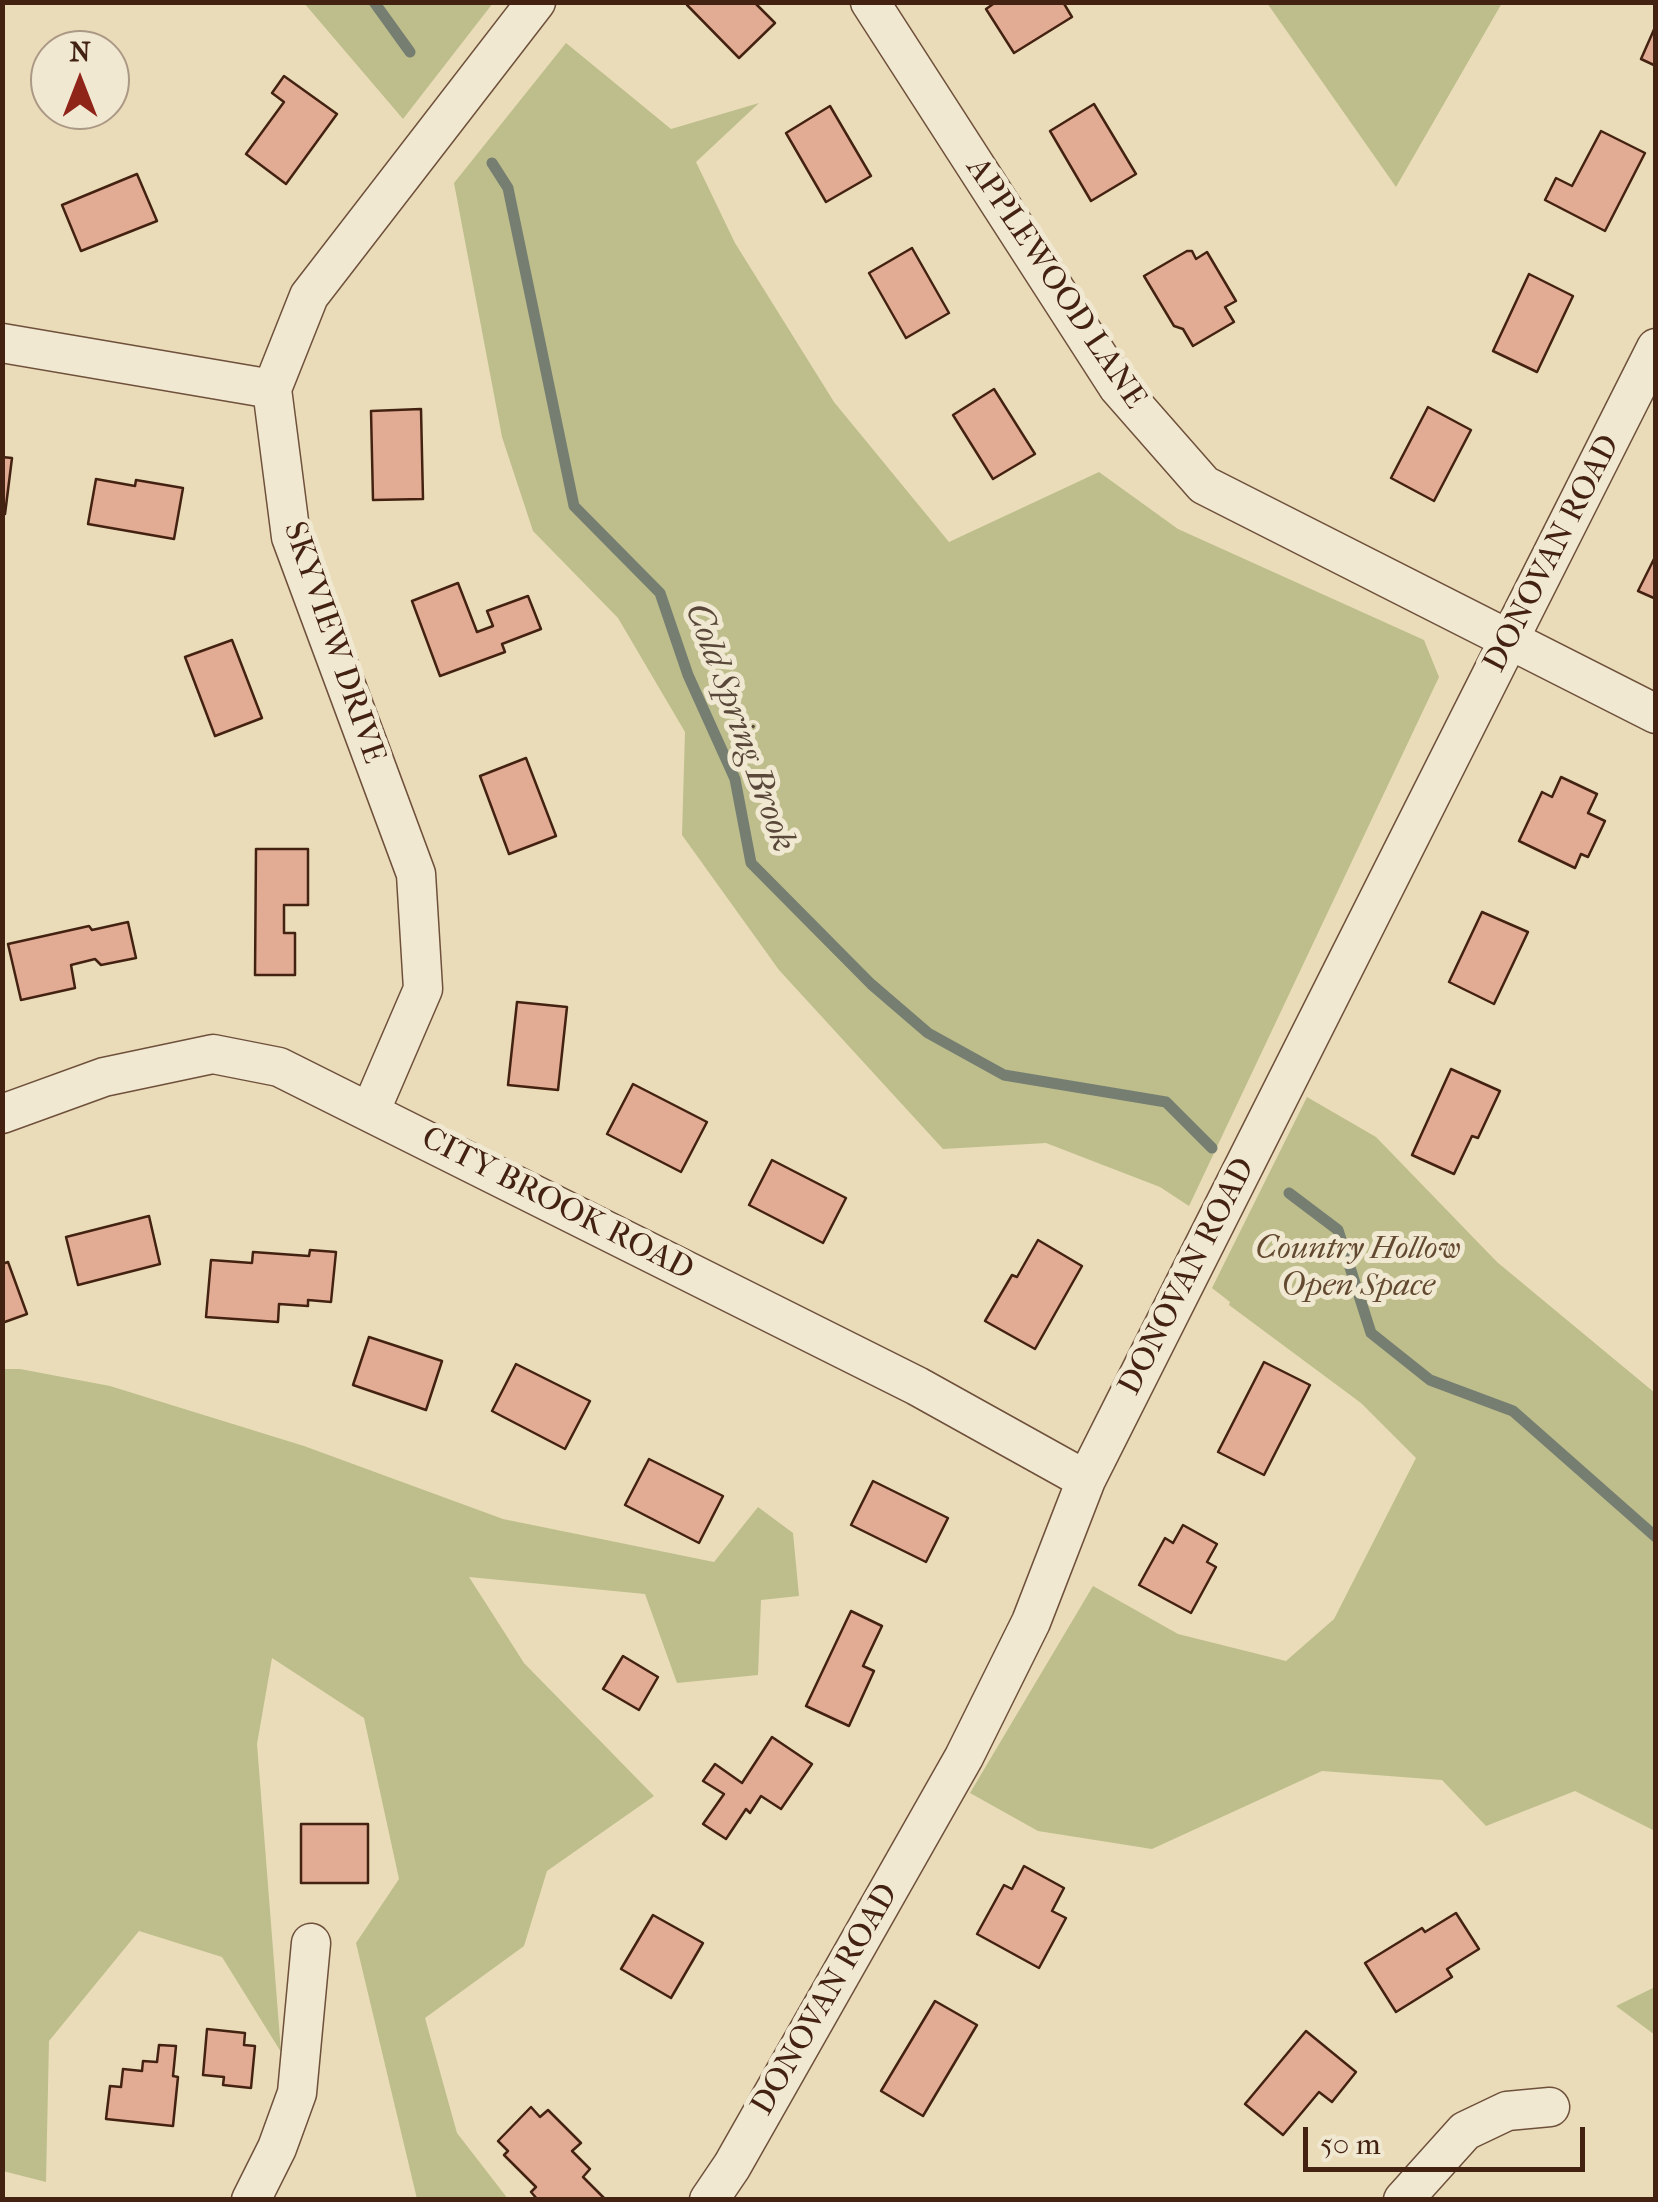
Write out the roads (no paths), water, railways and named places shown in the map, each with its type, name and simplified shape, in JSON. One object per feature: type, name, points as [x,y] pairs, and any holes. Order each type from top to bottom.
[{"type":"street","name":"SKYVIEW DRIVE","points":[[370,1112],[423,989],[416,874],[290,537],[272,389],[309,296],[536,2]]},
{"type":"street","name":"APPLEWOOD LANE","points":[[870,2],[1118,387],[1204,485],[1656,714]]},
{"type":"street","points":[[2,342],[272,389]]},
{"type":"street","name":"DONOVAN ROAD","points":[[709,2200],[964,1757],[1031,1622],[1086,1480],[1656,348]]},
{"type":"street","name":"CITY BROOK ROAD","points":[[2,1114],[104,1077],[212,1054],[279,1066],[917,1386],[1086,1480]]},
{"type":"street","points":[[251,2200],[277,2148],[297,2093],[311,1942]]},
{"type":"street","points":[[1403,2200],[1465,2131],[1507,2110],[1550,2107]]},
{"type":"waterway","name":"Cold Spring Brook","points":[[374,2],[410,52]]},
{"type":"waterway","name":"Cold Spring Brook","points":[[492,163],[508,188],[574,506],[660,593],[688,675],[735,779],[751,863],[871,984],[928,1033],[1004,1075],[1166,1102],[1212,1148]]},
{"type":"waterway","name":"Cold Spring Brook","points":[[1289,1193],[1338,1230],[1371,1333],[1430,1380],[1513,1411],[1656,1537]]},
{"type":"park label","name":"Country Hollow Open Space","points":[[1358,1268]]}]
